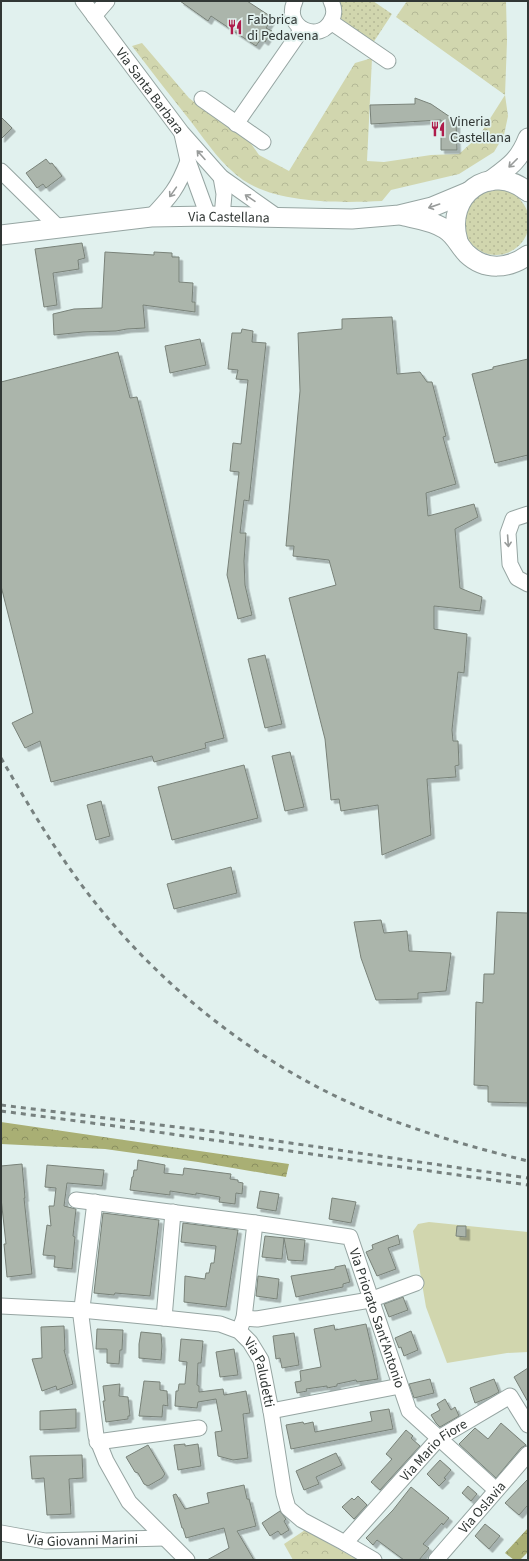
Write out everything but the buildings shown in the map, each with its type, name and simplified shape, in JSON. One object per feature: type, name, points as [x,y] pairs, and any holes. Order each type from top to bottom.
[{"type":"main road","points":[[490,181],[513,164],[528,138]]},
{"type":"main road","name":"Via Castellana","points":[[1,235],[151,217],[215,216],[352,219],[399,215],[432,207],[490,181],[503,181],[516,184],[528,192]]},
{"type":"main road","points":[[458,241],[455,231],[456,215],[461,201],[468,192]]},
{"type":"main road","name":"Via Castellana","points":[[399,215],[432,222],[445,229],[458,241],[466,254],[478,262],[493,267],[507,266],[519,262],[528,255]]},
{"type":"main road","points":[[507,266],[528,269]]},
{"type":"street","name":"Via Santa Barbara","points":[[83,1],[182,133],[221,177],[279,218]]},
{"type":"street","points":[[94,16],[107,1]]},
{"type":"street","points":[[295,1],[292,12],[294,19],[302,29],[314,32],[326,27],[331,22],[334,10],[331,1]]},
{"type":"street","points":[[331,22],[388,61]]},
{"type":"street","points":[[236,124],[302,29]]},
{"type":"street","points":[[202,99],[263,142]]},
{"type":"street","points":[[182,133],[188,161],[215,216]]},
{"type":"street","points":[[151,217],[171,196],[181,180],[188,161]]},
{"type":"street","points":[[1,171],[59,228]]},
{"type":"street","points":[[215,216],[224,194],[221,177]]},
{"type":"street","points":[[528,514],[513,519],[508,533],[510,564],[517,578],[528,584]]},
{"type":"street","name":"Via Priorato Sant'Antonio","points":[[76,1200],[255,1223],[350,1238],[409,1411],[496,1490]]},
{"type":"street","points":[[95,1202],[81,1310],[81,1323],[97,1442],[129,1502],[188,1560]]},
{"type":"street","points":[[164,1318],[173,1212]]},
{"type":"street","points":[[255,1223],[241,1324],[257,1319],[370,1300],[416,1283]]},
{"type":"street","name":"Via Paludetti","points":[[1,1306],[81,1310],[220,1324],[241,1324],[261,1360],[271,1411],[284,1494],[288,1508],[302,1520],[345,1542],[374,1560]]},
{"type":"street","points":[[271,1411],[400,1386]]},
{"type":"street","name":"Via Mario Fiore","points":[[345,1542],[439,1438],[510,1396],[528,1425]]},
{"type":"street","points":[[97,1442],[199,1428]]},
{"type":"street","name":"Via Oslavia","points":[[436,1560],[528,1454]]},
{"type":"street","name":"Via Giovanni Marini","points":[[1,1533],[45,1541],[165,1538]]},
{"type":"green space","points":[[340,1],[373,1],[392,14],[373,43],[339,18]]},
{"type":"green space","points":[[407,1],[506,1],[507,41],[505,95],[396,17]]},
{"type":"green space","points":[[142,43],[189,98],[206,111],[245,135],[259,155],[289,171],[355,63],[372,58],[367,161],[384,162],[431,155],[459,154],[479,136],[505,95],[508,116],[504,135],[494,152],[459,174],[391,190],[382,201],[329,202],[292,198],[257,188],[243,180],[228,168],[132,46]]},
{"type":"green space","points":[[496,189],[509,192],[519,199],[526,209],[529,222],[526,235],[519,245],[509,252],[496,255],[483,252],[473,245],[466,235],[463,222],[466,209],[473,199],[483,192]]},
{"type":"green space","points":[[1,1122],[289,1164],[286,1177],[198,1162],[105,1149],[1,1144]]},
{"type":"green space","points":[[429,1222],[528,1232],[528,1352],[507,1353],[447,1363],[426,1307],[413,1231],[418,1224]]},
{"type":"green space","points":[[528,1528],[528,1552],[520,1560],[514,1560],[505,1553]]},
{"type":"green space","points":[[305,1530],[358,1560],[293,1560],[284,1544]]},
{"type":"railway","points":[[1,758],[50,840],[95,903],[125,938],[157,971],[192,1002],[229,1031],[267,1058],[307,1082],[348,1102],[436,1136],[528,1161]]},
{"type":"railway","points":[[1,1105],[216,1132],[528,1178]]},
{"type":"railway","points":[[1,1111],[528,1185]]},
{"type":"place","name":"Fabbrica di Pedavena","points":[[235,27]]},
{"type":"place","name":"Vineria Castellana","points":[[438,129]]}]
